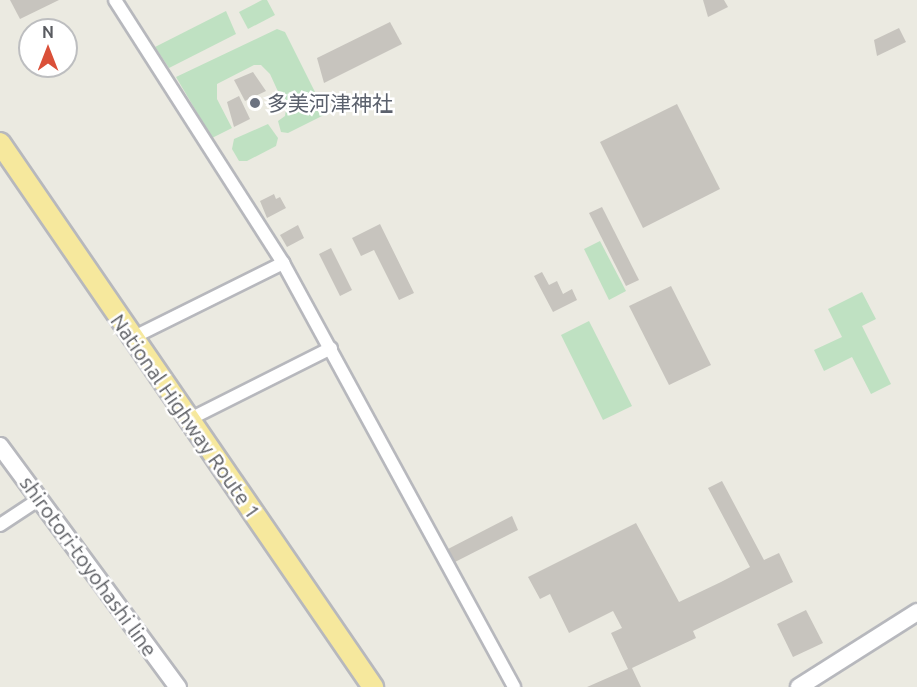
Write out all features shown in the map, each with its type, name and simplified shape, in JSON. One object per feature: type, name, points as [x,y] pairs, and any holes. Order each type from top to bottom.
[{"type":"highway","name":"National Highway Route 1","points":[[0,143],[188,420],[374,687]]},
{"type":"highway","name":"National Highway Route 1","points":[[0,167],[358,687]]},
{"type":"main road","name":"shirotori-toyohashi line","points":[[0,446],[41,498],[178,687]]},
{"type":"main road","points":[[799,687],[917,612]]},
{"type":"street","points":[[115,0],[283,263],[514,687]]},
{"type":"street","points":[[132,338],[283,263]]},
{"type":"street","points":[[188,420],[331,348]]},
{"type":"street","points":[[0,525],[41,498]]},
{"type":"green space","points":[[262,0],[267,0],[275,15],[248,29],[239,12]]},
{"type":"green space","points":[[226,11],[236,34],[169,68],[155,47]]},
{"type":"green space","points":[[277,29],[285,32],[326,114],[288,133],[281,132],[278,121],[285,116],[286,109],[270,74],[261,65],[254,65],[217,84],[217,99],[232,128],[212,138],[176,77]]},
{"type":"green space","points":[[268,124],[278,138],[276,146],[247,161],[239,161],[232,149],[234,139]]},
{"type":"green space","points":[[600,241],[626,291],[609,300],[584,249]]},
{"type":"green space","points":[[862,292],[876,319],[862,326],[891,384],[871,394],[852,357],[824,371],[814,350],[842,337],[828,309]]},
{"type":"green space","points":[[589,321],[632,406],[603,420],[561,335]]},
{"type":"building","points":[[10,0],[59,0],[22,18],[19,18]]},
{"type":"building","points":[[703,0],[724,0],[728,7],[708,17]]},
{"type":"building","points":[[390,22],[402,44],[324,83],[317,58]]},
{"type":"building","points":[[899,28],[906,42],[877,56],[874,40]]},
{"type":"building","points":[[253,72],[266,91],[245,101],[234,80]]},
{"type":"building","points":[[239,96],[250,119],[234,127],[227,102]]},
{"type":"building","points":[[677,104],[720,189],[643,228],[600,142]]},
{"type":"building","points":[[274,194],[276,199],[280,197],[286,208],[267,218],[260,201]]},
{"type":"building","points":[[602,207],[639,280],[626,286],[589,213]]},
{"type":"building","points":[[380,224],[414,293],[399,300],[374,250],[361,256],[352,238]]},
{"type":"building","points":[[298,225],[304,238],[287,247],[280,235]]},
{"type":"building","points":[[331,248],[352,290],[340,296],[319,254]]},
{"type":"building","points":[[542,272],[549,285],[557,281],[563,294],[572,289],[577,300],[553,312],[534,276]]},
{"type":"building","points":[[671,286],[711,365],[669,385],[629,306]]},
{"type":"building","points":[[722,481],[764,560],[779,553],[793,582],[693,631],[696,638],[632,668],[641,687],[587,687],[628,669],[611,633],[622,628],[613,611],[569,633],[550,594],[540,599],[528,577],[636,523],[679,602],[721,582],[750,567],[708,488]]},
{"type":"building","points":[[512,516],[518,530],[455,562],[448,549]]},
{"type":"building","points":[[806,610],[823,643],[793,657],[777,624]]},
{"type":"place","name":"多美河津神社","points":[[255,103]]}]
